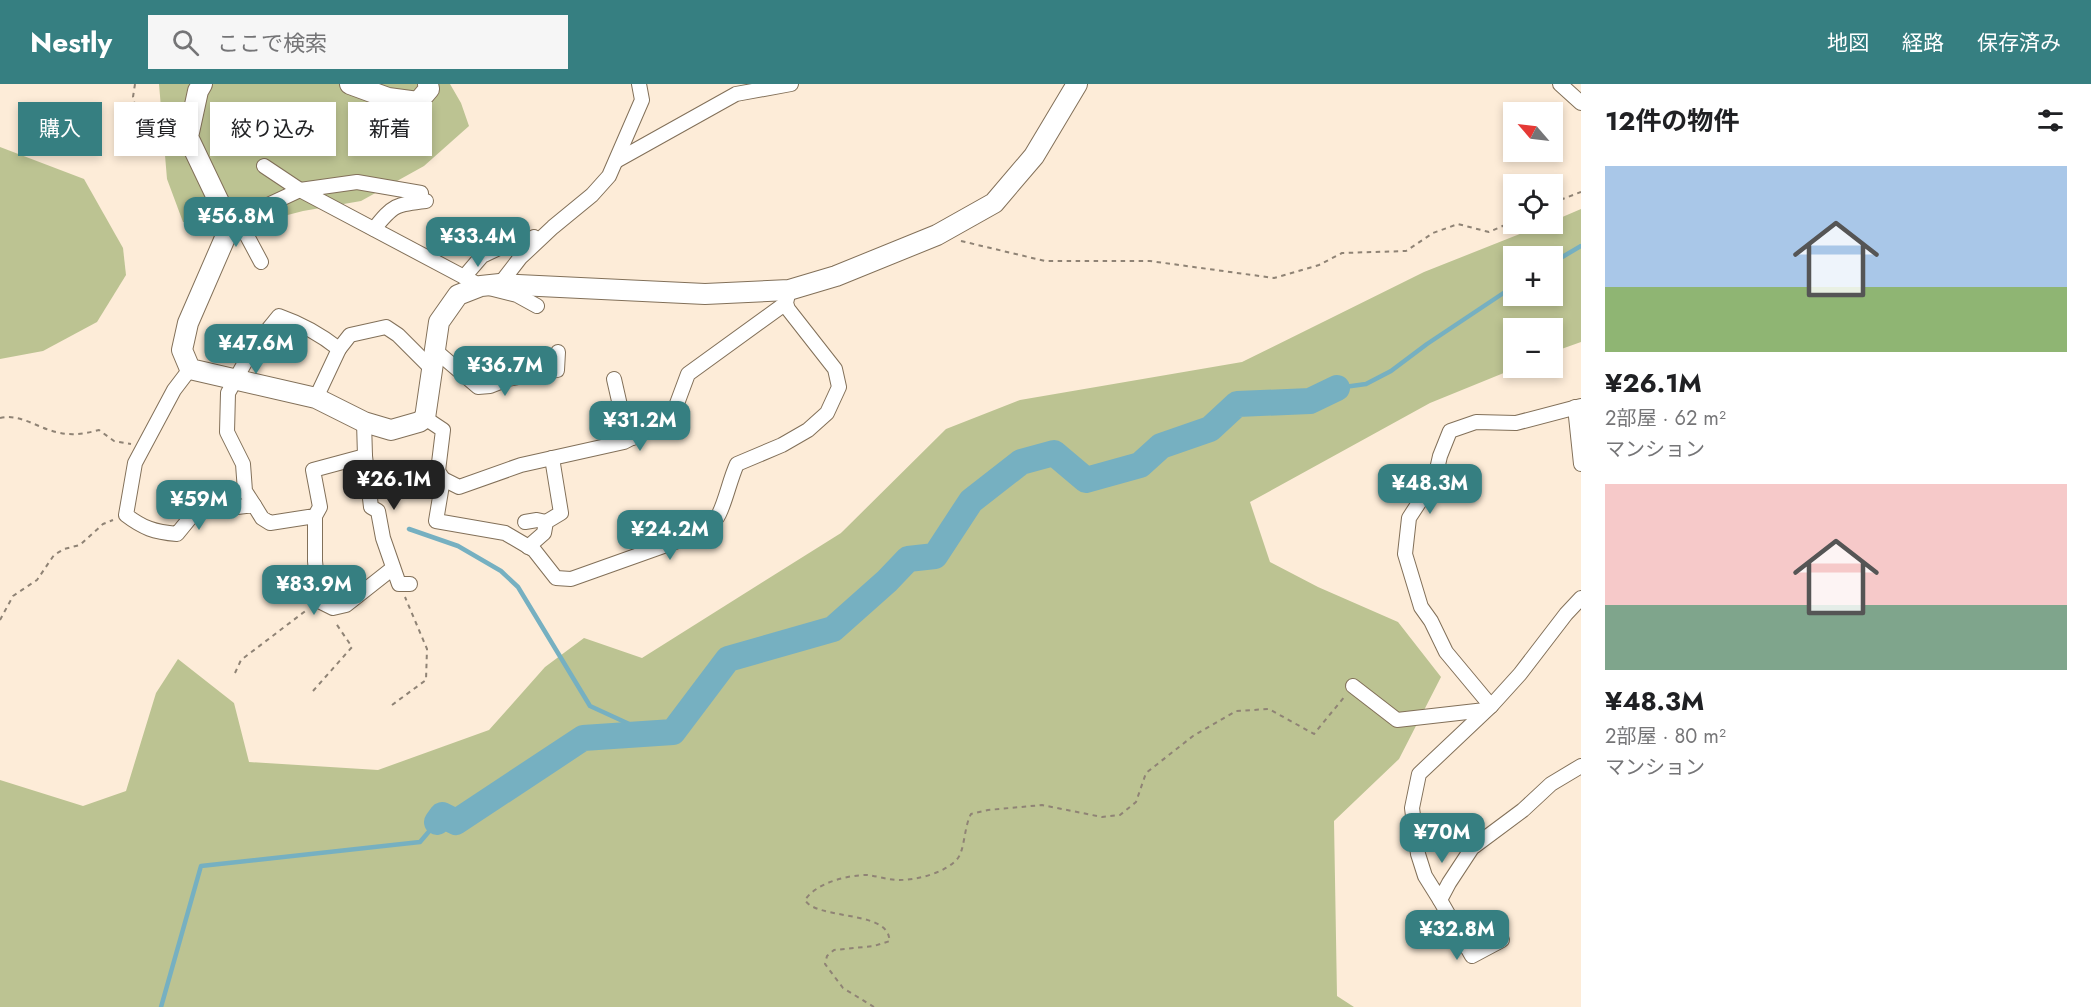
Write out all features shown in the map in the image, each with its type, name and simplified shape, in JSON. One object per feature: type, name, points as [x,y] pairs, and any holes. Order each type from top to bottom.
[{"type":"street","points":[[196,102],[202,84]]},
{"type":"street","points":[[350,84],[388,98],[418,102],[429,89],[428,84]]},
{"type":"street","points":[[190,369],[316,398],[364,422],[390,430],[419,422],[425,418],[439,322],[458,295],[482,283],[520,258],[592,195],[609,176],[642,100],[639,84]]},
{"type":"street","points":[[616,161],[736,94],[791,84]]},
{"type":"street","points":[[425,418],[443,429],[438,471],[443,479],[459,487],[521,465],[633,438],[672,417],[688,374],[787,297],[938,235],[994,203],[1034,156],[1077,84]]},
{"type":"street","points":[[1560,84],[1581,103]]},
{"type":"street","points":[[197,156],[219,202],[261,262]]},
{"type":"street","points":[[264,166],[300,190],[374,229],[482,283],[517,295],[537,306]]},
{"type":"street","points":[[190,369],[182,350],[188,323],[233,225],[300,190],[357,182],[424,197],[402,203],[389,210],[374,229]]},
{"type":"street","points":[[482,283],[482,256],[501,247],[516,247],[553,227]]},
{"type":"street","points":[[482,283],[787,297]]},
{"type":"street","points":[[443,479],[436,521],[505,533],[534,550],[556,578],[571,579],[689,537],[719,516],[737,464],[782,445],[808,430],[827,413],[839,387],[835,369],[800,325],[787,297]]},
{"type":"street","points":[[315,516],[270,523],[262,518],[245,491],[243,464],[227,432],[228,393],[253,348],[279,316],[304,325],[339,350]]},
{"type":"street","points":[[316,398],[339,350],[350,335],[386,327],[478,387],[557,370],[558,352]]},
{"type":"street","points":[[190,369],[174,390],[135,463],[126,515],[141,526],[159,532],[177,534],[195,512],[254,505]]},
{"type":"street","points":[[614,380],[624,423],[633,438]]},
{"type":"street","points":[[1488,708],[1446,652],[1431,621],[1421,607],[1406,554],[1409,518],[1435,478],[1440,456],[1450,431],[1476,422],[1516,423],[1578,406],[1581,464]]},
{"type":"street","points":[[364,422],[371,507],[378,511],[383,538],[393,568],[405,584]]},
{"type":"street","points":[[365,456],[313,470],[320,507],[315,516],[315,561],[323,603],[333,608],[346,605],[393,568]]},
{"type":"street","points":[[525,522],[537,520],[546,522],[561,513],[552,458]]},
{"type":"street","points":[[528,547],[544,533],[546,522]]},
{"type":"street","points":[[1502,940],[1472,956],[1425,876],[1418,854],[1412,808],[1419,774],[1520,674],[1581,598]]},
{"type":"street","points":[[1353,686],[1397,720],[1488,708]]},
{"type":"street","points":[[1440,900],[1472,848],[1523,810],[1551,784],[1581,766]]},
{"type":"path","points":[[134,102],[135,84]]},
{"type":"path","points":[[1563,199],[1581,192]]},
{"type":"path","points":[[938,235],[1046,261],[1150,261],[1274,278],[1319,265],[1342,253],[1406,251],[1433,232],[1458,224],[1489,232],[1503,226]]},
{"type":"path","points":[[0,418],[9,416],[55,432],[78,435],[99,430],[114,441],[144,447]]},
{"type":"path","points":[[0,620],[13,596],[37,580],[54,555],[64,549],[80,545],[103,524],[126,515]]},
{"type":"path","points":[[393,705],[426,680],[427,649],[405,584]]},
{"type":"path","points":[[235,673],[241,660],[323,603],[352,647],[312,692]]},
{"type":"path","points":[[874,1007],[843,988],[825,964],[827,956],[834,950],[874,946],[890,941],[887,931],[877,924],[839,912],[818,910],[808,905],[805,900],[819,887],[838,879],[866,875],[899,880],[920,877],[946,868],[959,857],[966,824],[971,814],[988,810],[1042,805],[1102,817],[1120,814],[1136,802],[1146,773],[1193,736],[1236,711],[1269,709],[1314,734],[1353,686]]},
{"type":"green space","points":[[159,84],[450,84],[461,103],[469,126],[424,166],[361,201],[303,211],[257,223],[183,222],[167,179],[165,156],[198,156],[198,102],[161,102]]},
{"type":"green space","points":[[0,147],[18,154],[18,156],[24,156],[84,179],[123,248],[126,275],[97,322],[43,351],[0,359]]},
{"type":"green space","points":[[1581,209],[1581,342],[1563,348],[1563,318],[1503,318],[1503,373],[1430,403],[1250,502],[1270,562],[1318,587],[1398,622],[1441,677],[1399,759],[1334,821],[1337,996],[1354,1007],[0,1007],[0,780],[83,806],[126,791],[156,693],[178,659],[234,703],[249,762],[378,770],[489,730],[545,667],[584,638],[642,658],[841,533],[946,429],[1020,400],[1242,362],[1424,272],[1520,234],[1563,234],[1563,217]]},
{"type":"waterway","points":[[1563,257],[1581,246]]},
{"type":"waterway","points":[[1337,388],[1366,384],[1391,371],[1503,293]]},
{"type":"waterway","points":[[437,822],[442,815],[456,822],[583,738],[673,732],[728,659],[833,629],[908,559],[935,556],[971,501],[1021,462],[1054,453],[1086,480],[1140,465],[1161,446],[1210,429],[1237,404],[1310,401],[1337,388]]},
{"type":"waterway","points":[[409,529],[458,546],[501,571],[518,587],[590,706],[651,734]]},
{"type":"waterway","points":[[161,1007],[201,866],[420,842],[437,822]]}]
